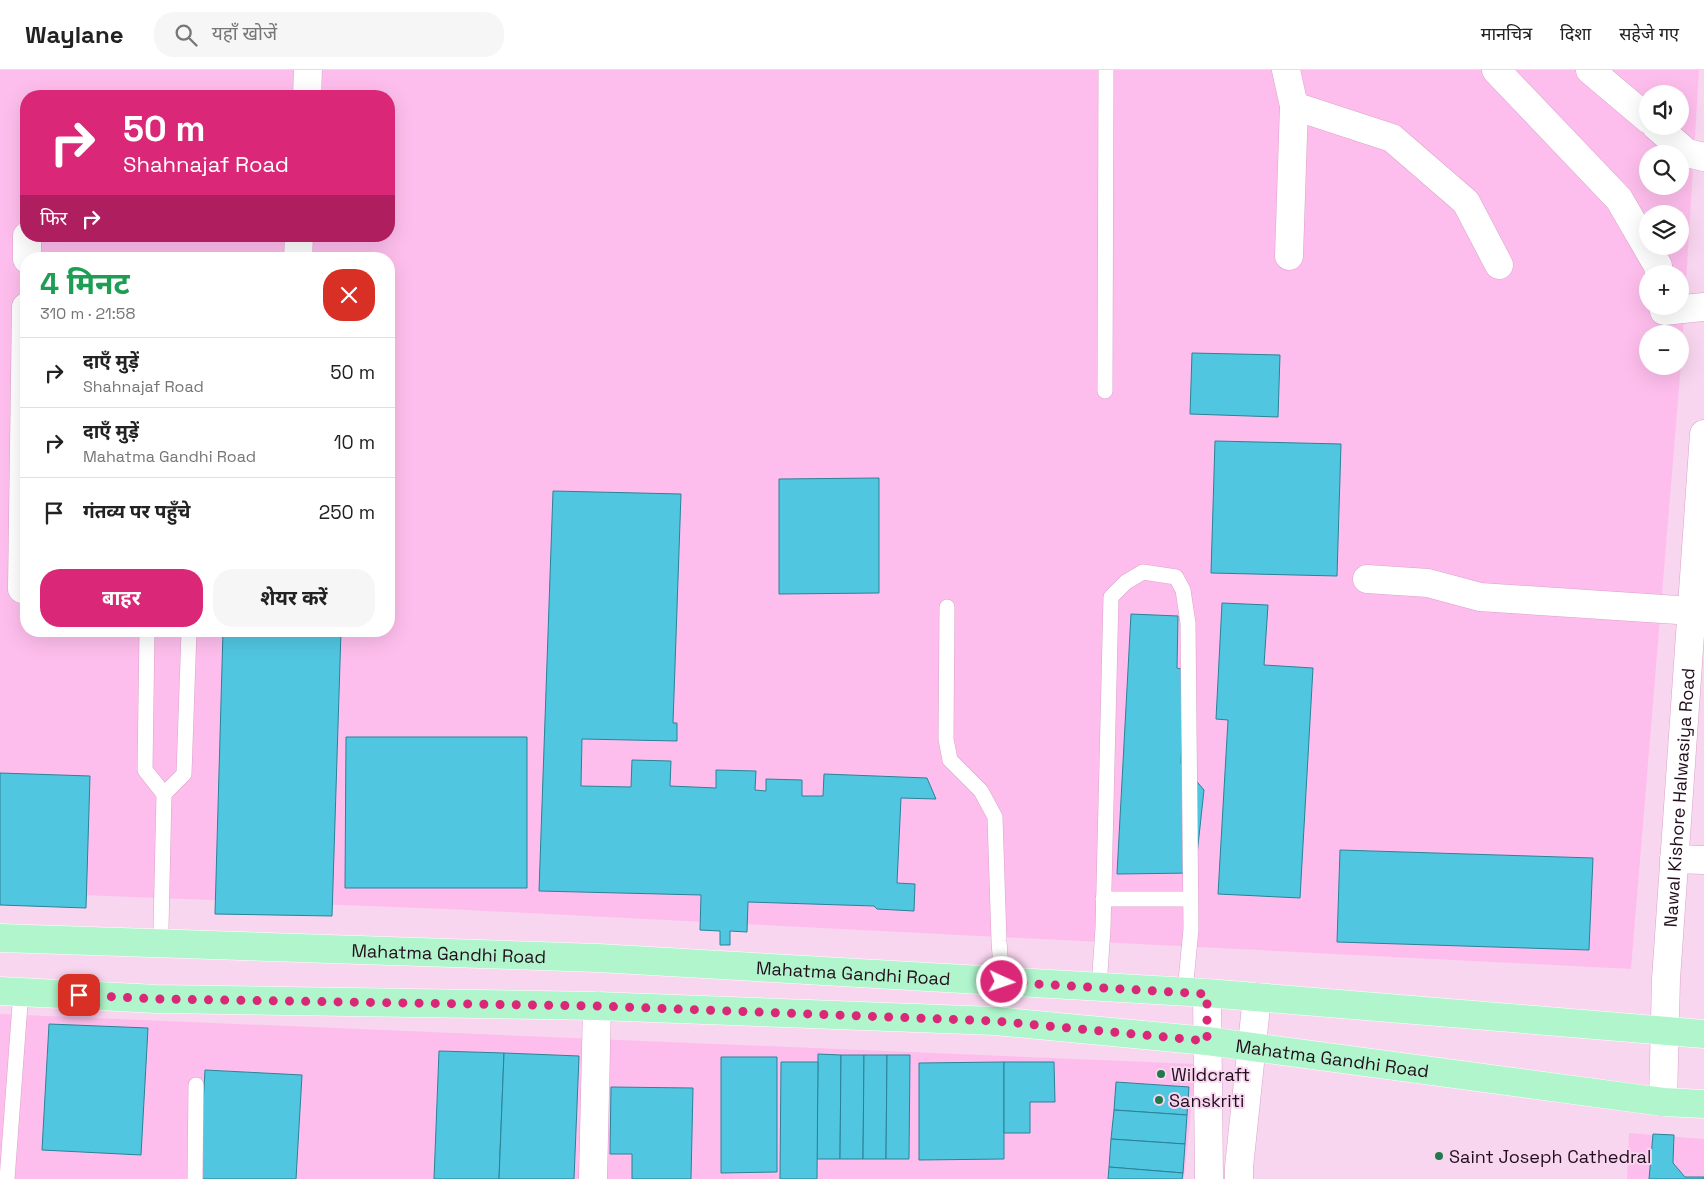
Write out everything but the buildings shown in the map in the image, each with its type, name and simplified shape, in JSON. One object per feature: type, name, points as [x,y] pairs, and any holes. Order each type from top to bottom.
[{"type":"main road","name":"Mahatma Gandhi Road","points":[[0,938],[598,958],[1257,997],[1704,1034]]},
{"type":"main road","name":"Mahatma Gandhi Road","points":[[10,991],[157,999],[597,1006],[995,1021],[1207,1041],[1663,1102],[1704,1104]]},
{"type":"street","points":[[307,90],[308,70]]},
{"type":"street","points":[[1286,70],[1294,106],[1290,256]]},
{"type":"street","points":[[1496,70],[1619,199],[1657,265]]},
{"type":"street","points":[[1590,70],[1639,111]]},
{"type":"street","points":[[1294,106],[1392,138],[1466,202],[1499,265]]},
{"type":"street","points":[[1666,135],[1687,153],[1704,157]]},
{"type":"street","points":[[1689,308],[1704,307]]},
{"type":"street","name":"Nawal Kishore Halwasiya Road","points":[[1663,1102],[1666,979],[1674,859],[1694,739],[1693,611],[1704,434]]},
{"type":"street","points":[[1367,579],[1428,583],[1480,597],[1693,611]]},
{"type":"street","points":[[1674,859],[1704,860]]},
{"type":"street","points":[[1196,993],[1207,1041],[1209,1179]]},
{"type":"street","points":[[1239,1179],[1257,997]]},
{"type":"street","points":[[594,1179],[597,1006]]},
{"type":"lane","points":[[1105,392],[1106,70]]},
{"type":"lane","points":[[1099,987],[1111,597],[1126,582],[1143,572],[1176,577],[1183,590],[1188,623],[1190,929],[1196,993]]},
{"type":"lane","points":[[947,607],[946,739],[950,760],[980,791],[995,817],[1002,982]]},
{"type":"lane","points":[[148,637],[144,770],[164,794],[161,928]]},
{"type":"lane","points":[[164,794],[184,774],[189,637]]},
{"type":"lane","points":[[1103,899],[1190,899]]},
{"type":"lane","points":[[6,1179],[10,991]]},
{"type":"lane","points":[[195,1179],[196,1085]]},
{"type":"shaded area","points":[[0,70],[1699,70],[1689,233],[1689,205],[1639,205],[1639,255],[1688,255],[1687,265],[1639,265],[1639,315],[1684,315],[1683,325],[1639,325],[1639,375],[1680,375],[1631,969],[447,909],[0,892]]},
{"type":"shaded area","points":[[0,1014],[1196,1064],[1184,1179],[0,1179]]},
{"type":"shaded area","points":[[1629,1133],[1704,1139],[1704,1179],[1627,1179]]},
{"type":"place","name":"Wildcraft","points":[[1161,1074]]},
{"type":"place","name":"Sanskriti","points":[[1159,1100]]},
{"type":"place","name":"Saint Joseph Cathedral","points":[[1439,1156]]},
{"type":"route","points":[[79,995],[157,999],[597,1006],[995,1021],[1207,1041],[1207,994],[1002,982]]}]
